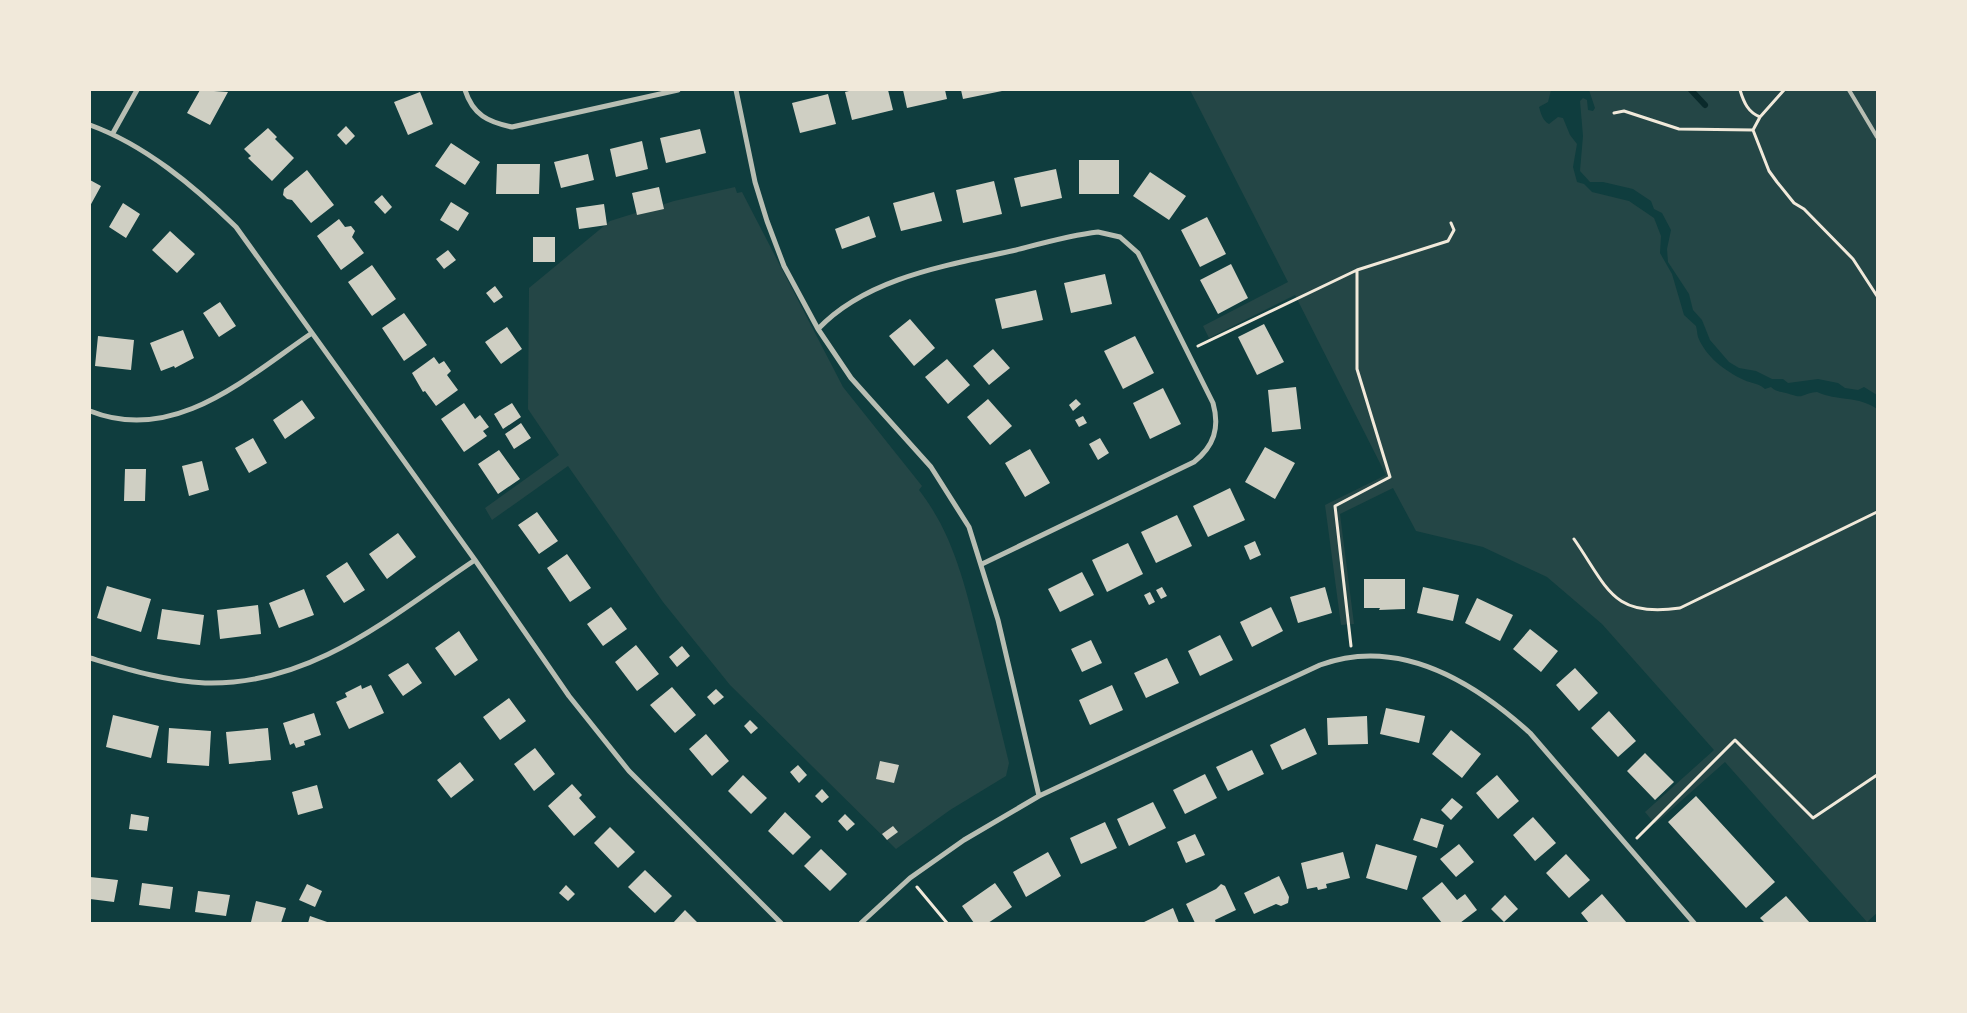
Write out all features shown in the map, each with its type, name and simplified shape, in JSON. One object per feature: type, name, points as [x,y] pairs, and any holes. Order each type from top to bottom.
[{"type":"street","points":[[113,133],[137,90]]},
{"type":"street","points":[[465,90],[477,113],[496,124],[512,127],[678,90]]},
{"type":"street","points":[[736,90],[755,182],[784,266],[818,329],[851,378],[936,475],[969,527],[998,620],[1039,796]]},
{"type":"street","points":[[90,125],[113,133],[172,172],[208,200],[236,226],[475,560],[569,696],[629,771],[781,923]]},
{"type":"street","points":[[818,329],[831,315],[880,287],[906,276],[1098,232],[1120,237],[1138,253],[1210,395],[1216,420],[1212,444],[1202,456],[1186,466],[982,564]]},
{"type":"street","points":[[90,411],[112,417],[143,421],[167,418],[189,411],[218,397],[312,332]]},
{"type":"street","points":[[90,658],[134,672],[192,682],[228,682],[264,678],[315,662],[352,643],[475,560]]},
{"type":"street","points":[[861,923],[910,878],[964,840],[1039,796],[1312,668],[1352,656],[1376,655],[1409,660],[1444,672],[1482,693],[1530,733],[1694,923]]},
{"type":"lane","points":[[1849,90],[1877,138]]},
{"type":"path","points":[[1740,90],[1743,101],[1752,114],[1760,118]]},
{"type":"path","points":[[1753,130],[1760,118],[1784,90]]},
{"type":"path","points":[[1614,113],[1624,111],[1679,129],[1753,130]]},
{"type":"path","points":[[1753,130],[1769,171],[1777,182],[1794,203],[1804,209],[1854,259],[1877,296]]},
{"type":"path","points":[[1188,351],[1357,270],[1448,241],[1454,230],[1452,223]]},
{"type":"path","points":[[1352,656],[1335,506],[1390,477],[1357,369],[1357,270]]},
{"type":"path","points":[[1574,539],[1607,590],[1618,599],[1633,608],[1663,610],[1680,608],[1877,512]]},
{"type":"path","points":[[1628,847],[1735,740],[1813,818],[1877,775]]},
{"type":"path","points":[[910,878],[947,923]]},
{"type":"shaded area","points":[[1190,90],[1551,90],[1548,102],[1539,107],[1541,115],[1549,124],[1558,117],[1563,118],[1570,135],[1577,144],[1573,167],[1577,182],[1584,184],[1592,192],[1629,201],[1654,218],[1661,236],[1660,253],[1672,274],[1684,315],[1696,326],[1701,344],[1717,363],[1744,380],[1765,389],[1771,387],[1774,390],[1800,396],[1817,392],[1832,397],[1856,400],[1877,409],[1877,913],[1867,922],[1725,762],[1655,824],[1645,812],[1714,750],[1602,624],[1547,577],[1483,547],[1416,531],[1393,488],[1340,514],[1354,624],[1341,625],[1325,505],[1386,475],[1295,295],[1209,338],[1203,326],[1288,282]]},
{"type":"shaded area","points":[[1589,90],[1877,90],[1877,395],[1864,387],[1858,390],[1845,388],[1838,383],[1818,379],[1788,383],[1783,379],[1772,379],[1756,371],[1739,368],[1729,362],[1710,340],[1702,320],[1693,310],[1689,294],[1668,262],[1667,249],[1671,230],[1662,213],[1654,209],[1651,201],[1633,189],[1603,182],[1590,182],[1580,171],[1583,136],[1580,101],[1583,98],[1587,100],[1588,110],[1593,111],[1595,108]]},
{"type":"shaded area","points":[[735,187],[737,193],[742,192],[843,387],[922,486],[919,490],[931,507],[950,543],[963,581],[1009,763],[1006,776],[950,810],[896,849],[730,685],[663,602],[568,466],[492,520],[485,508],[559,455],[528,409],[529,288],[610,221],[674,201]]},
{"type":"building","points":[[200,90],[228,92],[210,125],[187,113]]},
{"type":"building","points":[[853,90],[888,90],[893,110],[852,120],[845,92]]},
{"type":"building","points":[[903,90],[945,90],[947,99],[907,108]]},
{"type":"building","points":[[961,90],[1001,90],[1002,91],[963,99]]},
{"type":"building","points":[[420,92],[433,124],[408,135],[394,102]]},
{"type":"building","points":[[828,94],[836,124],[800,133],[792,103]]},
{"type":"building","points":[[346,126],[355,136],[346,145],[337,135]]},
{"type":"building","points":[[268,128],[277,137],[275,139],[294,158],[272,181],[248,158],[251,156],[244,149]]},
{"type":"building","points":[[700,129],[706,153],[666,163],[660,138]]},
{"type":"building","points":[[642,141],[648,169],[616,177],[610,149]]},
{"type":"building","points":[[451,143],[480,162],[465,185],[435,166]]},
{"type":"building","points":[[588,154],[594,180],[561,188],[554,162]]},
{"type":"building","points":[[1079,160],[1119,160],[1119,194],[1079,194]]},
{"type":"building","points":[[497,164],[540,164],[539,194],[496,194]]},
{"type":"building","points":[[1056,169],[1062,198],[1021,207],[1014,178]]},
{"type":"building","points":[[307,170],[334,205],[311,223],[292,200],[287,199],[283,195],[284,189]]},
{"type":"building","points":[[1150,172],[1186,196],[1169,220],[1133,196]]},
{"type":"building","points":[[90,180],[101,186],[90,206]]},
{"type":"building","points":[[994,181],[1002,214],[963,223],[956,190]]},
{"type":"building","points":[[659,187],[664,209],[637,215],[632,193]]},
{"type":"building","points":[[934,192],[942,221],[901,231],[893,203]]},
{"type":"building","points":[[382,195],[392,207],[385,214],[374,202]]},
{"type":"building","points":[[451,202],[469,213],[458,231],[440,220]]},
{"type":"building","points":[[123,203],[140,214],[126,238],[109,227]]},
{"type":"building","points":[[604,204],[607,225],[579,229],[576,208]]},
{"type":"building","points":[[869,216],[876,237],[842,249],[835,229]]},
{"type":"building","points":[[1207,217],[1226,254],[1200,267],[1181,230]]},
{"type":"building","points":[[339,219],[345,227],[351,226],[355,231],[352,237],[364,253],[341,270],[317,236]]},
{"type":"building","points":[[170,231],[195,254],[177,273],[152,250]]},
{"type":"building","points":[[533,237],[555,237],[555,262],[533,262]]},
{"type":"building","points":[[448,250],[456,260],[444,269],[436,259]]},
{"type":"building","points":[[1231,264],[1248,298],[1218,314],[1200,280]]},
{"type":"building","points":[[372,265],[396,299],[372,316],[348,282]]},
{"type":"building","points":[[1105,274],[1112,304],[1071,313],[1064,283]]},
{"type":"building","points":[[495,286],[503,297],[494,303],[486,293]]},
{"type":"building","points":[[1036,290],[1043,320],[1002,329],[995,299]]},
{"type":"building","points":[[220,302],[236,326],[219,337],[203,313]]},
{"type":"building","points":[[404,313],[427,345],[404,361],[382,328]]},
{"type":"building","points":[[910,319],[935,348],[914,366],[889,336]]},
{"type":"building","points":[[1264,324],[1284,362],[1257,375],[1238,337]]},
{"type":"building","points":[[507,327],[522,349],[501,364],[485,342]]},
{"type":"building","points":[[183,330],[194,358],[175,368],[174,366],[161,371],[150,343]]},
{"type":"building","points":[[98,336],[134,340],[131,370],[95,366]]},
{"type":"building","points":[[1135,336],[1154,373],[1123,389],[1104,351]]},
{"type":"building","points":[[993,349],[1010,368],[989,385],[973,366]]},
{"type":"building","points":[[434,357],[439,364],[444,361],[451,371],[447,375],[458,390],[436,406],[425,391],[423,392],[412,373]]},
{"type":"building","points":[[947,359],[970,385],[948,404],[925,377]]},
{"type":"building","points":[[1296,387],[1301,429],[1272,432],[1268,390]]},
{"type":"building","points":[[1163,388],[1181,424],[1150,439],[1133,403]]},
{"type":"building","points":[[988,399],[1012,426],[990,445],[967,417]]},
{"type":"building","points":[[1076,399],[1081,404],[1073,411],[1069,405]]},
{"type":"building","points":[[302,400],[315,418],[285,439],[273,420]]},
{"type":"building","points":[[464,403],[475,419],[480,415],[489,427],[483,431],[487,436],[464,452],[441,419]]},
{"type":"building","points":[[512,403],[521,417],[503,429],[494,414]]},
{"type":"building","points":[[1083,416],[1087,423],[1079,427],[1075,420]]},
{"type":"building","points":[[521,423],[531,438],[514,449],[505,434]]},
{"type":"building","points":[[253,438],[267,463],[249,473],[235,448]]},
{"type":"building","points":[[1100,438],[1109,453],[1098,460],[1089,444]]},
{"type":"building","points":[[1265,447],[1295,463],[1275,499],[1245,482]]},
{"type":"building","points":[[1030,449],[1050,483],[1025,497],[1005,463]]},
{"type":"building","points":[[499,450],[520,479],[498,494],[478,464]]},
{"type":"building","points":[[202,461],[209,490],[189,496],[182,466]]},
{"type":"building","points":[[125,469],[146,469],[145,501],[124,501]]},
{"type":"building","points":[[1230,488],[1245,520],[1208,537],[1193,506]]},
{"type":"building","points":[[537,512],[558,541],[539,554],[518,525]]},
{"type":"building","points":[[1177,515],[1192,546],[1156,563],[1141,532]]},
{"type":"building","points":[[398,533],[416,557],[387,579],[369,554]]},
{"type":"building","points":[[1255,541],[1261,555],[1250,560],[1244,546]]},
{"type":"building","points":[[1128,543],[1143,574],[1107,592],[1092,560]]},
{"type":"building","points":[[567,554],[591,588],[570,602],[547,568]]},
{"type":"building","points":[[347,562],[365,590],[344,603],[326,576]]},
{"type":"building","points":[[1082,572],[1094,595],[1060,612],[1048,589]]},
{"type":"building","points":[[1364,579],[1405,579],[1405,609],[1379,610],[1380,608],[1364,608]]},
{"type":"building","points":[[107,586],[151,599],[141,632],[97,618]]},
{"type":"building","points":[[1162,587],[1167,596],[1161,599],[1156,590]]},
{"type":"building","points":[[1325,587],[1332,613],[1298,623],[1290,597]]},
{"type":"building","points":[[1423,587],[1459,595],[1453,621],[1417,613]]},
{"type":"building","points":[[304,589],[314,615],[279,628],[269,603]]},
{"type":"building","points":[[1150,592],[1155,602],[1149,605],[1144,595]]},
{"type":"building","points":[[1477,598],[1513,615],[1500,641],[1465,623]]},
{"type":"building","points":[[258,605],[261,634],[220,639],[217,610]]},
{"type":"building","points":[[611,607],[627,629],[603,646],[587,624]]},
{"type":"building","points":[[1271,607],[1283,631],[1252,647],[1240,622]]},
{"type":"building","points":[[162,609],[204,615],[200,645],[157,639]]},
{"type":"building","points":[[1530,629],[1558,651],[1541,672],[1513,649]]},
{"type":"building","points":[[459,631],[478,660],[455,676],[435,648]]},
{"type":"building","points":[[1220,635],[1233,660],[1200,676],[1188,651]]},
{"type":"building","points":[[1091,640],[1102,663],[1082,672],[1071,649]]},
{"type":"building","points":[[636,645],[659,674],[637,691],[615,662]]},
{"type":"building","points":[[682,646],[690,656],[677,667],[669,657]]},
{"type":"building","points":[[1167,658],[1179,683],[1146,698],[1134,673]]},
{"type":"building","points":[[408,663],[422,683],[403,696],[388,675]]},
{"type":"building","points":[[1575,668],[1598,693],[1579,711],[1556,685]]},
{"type":"building","points":[[361,685],[362,689],[371,685],[384,713],[349,729],[336,702],[347,697],[345,693]]},
{"type":"building","points":[[1112,685],[1123,710],[1090,725],[1079,700]]},
{"type":"building","points":[[672,687],[696,715],[675,733],[650,705]]},
{"type":"building","points":[[716,689],[724,697],[714,705],[707,697]]},
{"type":"building","points":[[509,698],[526,721],[500,740],[483,717]]},
{"type":"building","points":[[1386,708],[1425,716],[1419,743],[1380,734]]},
{"type":"building","points":[[1609,711],[1636,741],[1618,757],[1591,728]]},
{"type":"building","points":[[314,713],[321,735],[304,741],[305,745],[296,748],[294,743],[290,745],[283,723]]},
{"type":"building","points":[[113,715],[159,726],[151,758],[106,747]]},
{"type":"building","points":[[1367,716],[1368,744],[1328,745],[1327,718]]},
{"type":"building","points":[[750,720],[758,728],[751,734],[744,726]]},
{"type":"building","points":[[169,728],[211,731],[209,766],[167,763]]},
{"type":"building","points":[[268,728],[271,760],[229,764],[226,732]]},
{"type":"building","points":[[1305,728],[1317,754],[1282,770],[1270,745]]},
{"type":"building","points":[[1451,730],[1481,754],[1462,778],[1432,754]]},
{"type":"building","points":[[706,734],[729,761],[712,776],[689,749]]},
{"type":"building","points":[[535,748],[555,774],[534,791],[514,764]]},
{"type":"building","points":[[1252,750],[1264,774],[1228,791],[1216,767]]},
{"type":"building","points":[[1645,753],[1674,782],[1655,800],[1627,771]]},
{"type":"building","points":[[880,761],[899,765],[894,783],[876,779]]},
{"type":"building","points":[[460,762],[474,780],[451,798],[437,780]]},
{"type":"building","points":[[798,765],[807,775],[799,783],[790,772]]},
{"type":"building","points":[[1205,774],[1217,798],[1185,814],[1173,790]]},
{"type":"building","points":[[743,775],[767,798],[751,814],[728,791]]},
{"type":"building","points":[[1497,775],[1519,801],[1498,819],[1476,793]]},
{"type":"building","points":[[572,784],[582,795],[579,798],[596,817],[574,836],[548,806]]},
{"type":"building","points":[[317,785],[323,808],[298,815],[292,792]]},
{"type":"building","points":[[822,789],[829,797],[822,803],[815,796]]},
{"type":"building","points":[[1696,796],[1775,882],[1746,908],[1668,822]]},
{"type":"building","points":[[1452,798],[1463,807],[1451,820],[1441,810]]},
{"type":"building","points":[[1153,802],[1166,828],[1129,846],[1117,819]]},
{"type":"building","points":[[785,812],[811,837],[793,855],[768,831]]},
{"type":"building","points":[[131,814],[149,817],[147,831],[129,829]]},
{"type":"building","points":[[845,814],[855,824],[847,831],[838,821]]},
{"type":"building","points":[[1533,817],[1556,843],[1535,861],[1513,835]]},
{"type":"building","points":[[1421,818],[1444,825],[1437,848],[1413,840]]},
{"type":"building","points":[[1105,822],[1117,848],[1081,864],[1070,838]]},
{"type":"building","points":[[893,826],[898,832],[887,840],[882,834]]},
{"type":"building","points":[[610,827],[635,852],[618,868],[594,843]]},
{"type":"building","points":[[1195,834],[1205,855],[1186,863],[1177,842]]},
{"type":"building","points":[[1376,844],[1417,856],[1407,890],[1366,878]]},
{"type":"building","points":[[1459,844],[1474,862],[1456,877],[1440,859]]},
{"type":"building","points":[[821,849],[847,874],[830,891],[804,866]]},
{"type":"building","points":[[1048,852],[1061,876],[1026,897],[1013,872]]},
{"type":"building","points":[[1343,852],[1350,878],[1326,884],[1327,888],[1318,890],[1317,887],[1307,889],[1301,863]]},
{"type":"building","points":[[1566,854],[1590,880],[1569,898],[1546,873]]},
{"type":"building","points":[[645,870],[672,896],[655,913],[628,887]]},
{"type":"building","points":[[1279,876],[1289,897],[1288,903],[1281,906],[1276,904],[1254,914],[1244,893]]},
{"type":"building","points":[[90,877],[118,880],[114,902],[90,899]]},
{"type":"building","points":[[1442,882],[1457,900],[1465,894],[1477,910],[1460,923],[1442,923],[1422,898]]},
{"type":"building","points":[[142,883],[173,887],[170,909],[139,905]]},
{"type":"building","points":[[995,883],[1012,907],[988,923],[974,923],[962,906]]},
{"type":"building","points":[[307,884],[322,891],[315,907],[299,900]]},
{"type":"building","points":[[1221,884],[1225,886],[1236,910],[1215,920],[1216,923],[1195,923],[1186,904],[1216,889]]},
{"type":"building","points":[[566,885],[575,894],[568,901],[559,893]]},
{"type":"building","points":[[198,891],[230,895],[226,916],[195,912]]},
{"type":"building","points":[[1602,894],[1627,923],[1589,923],[1581,913]]},
{"type":"building","points":[[1505,895],[1518,909],[1504,922],[1491,909]]},
{"type":"building","points":[[1786,896],[1810,923],[1765,923],[1760,918]]},
{"type":"building","points":[[256,901],[286,908],[281,923],[251,922]]},
{"type":"building","points":[[1173,908],[1179,923],[1142,923]]},
{"type":"building","points":[[685,910],[698,923],[673,923]]},
{"type":"building","points":[[310,916],[330,923],[308,923]]},
{"type":"waterway","points":[[1691,90],[1705,105]]}]
